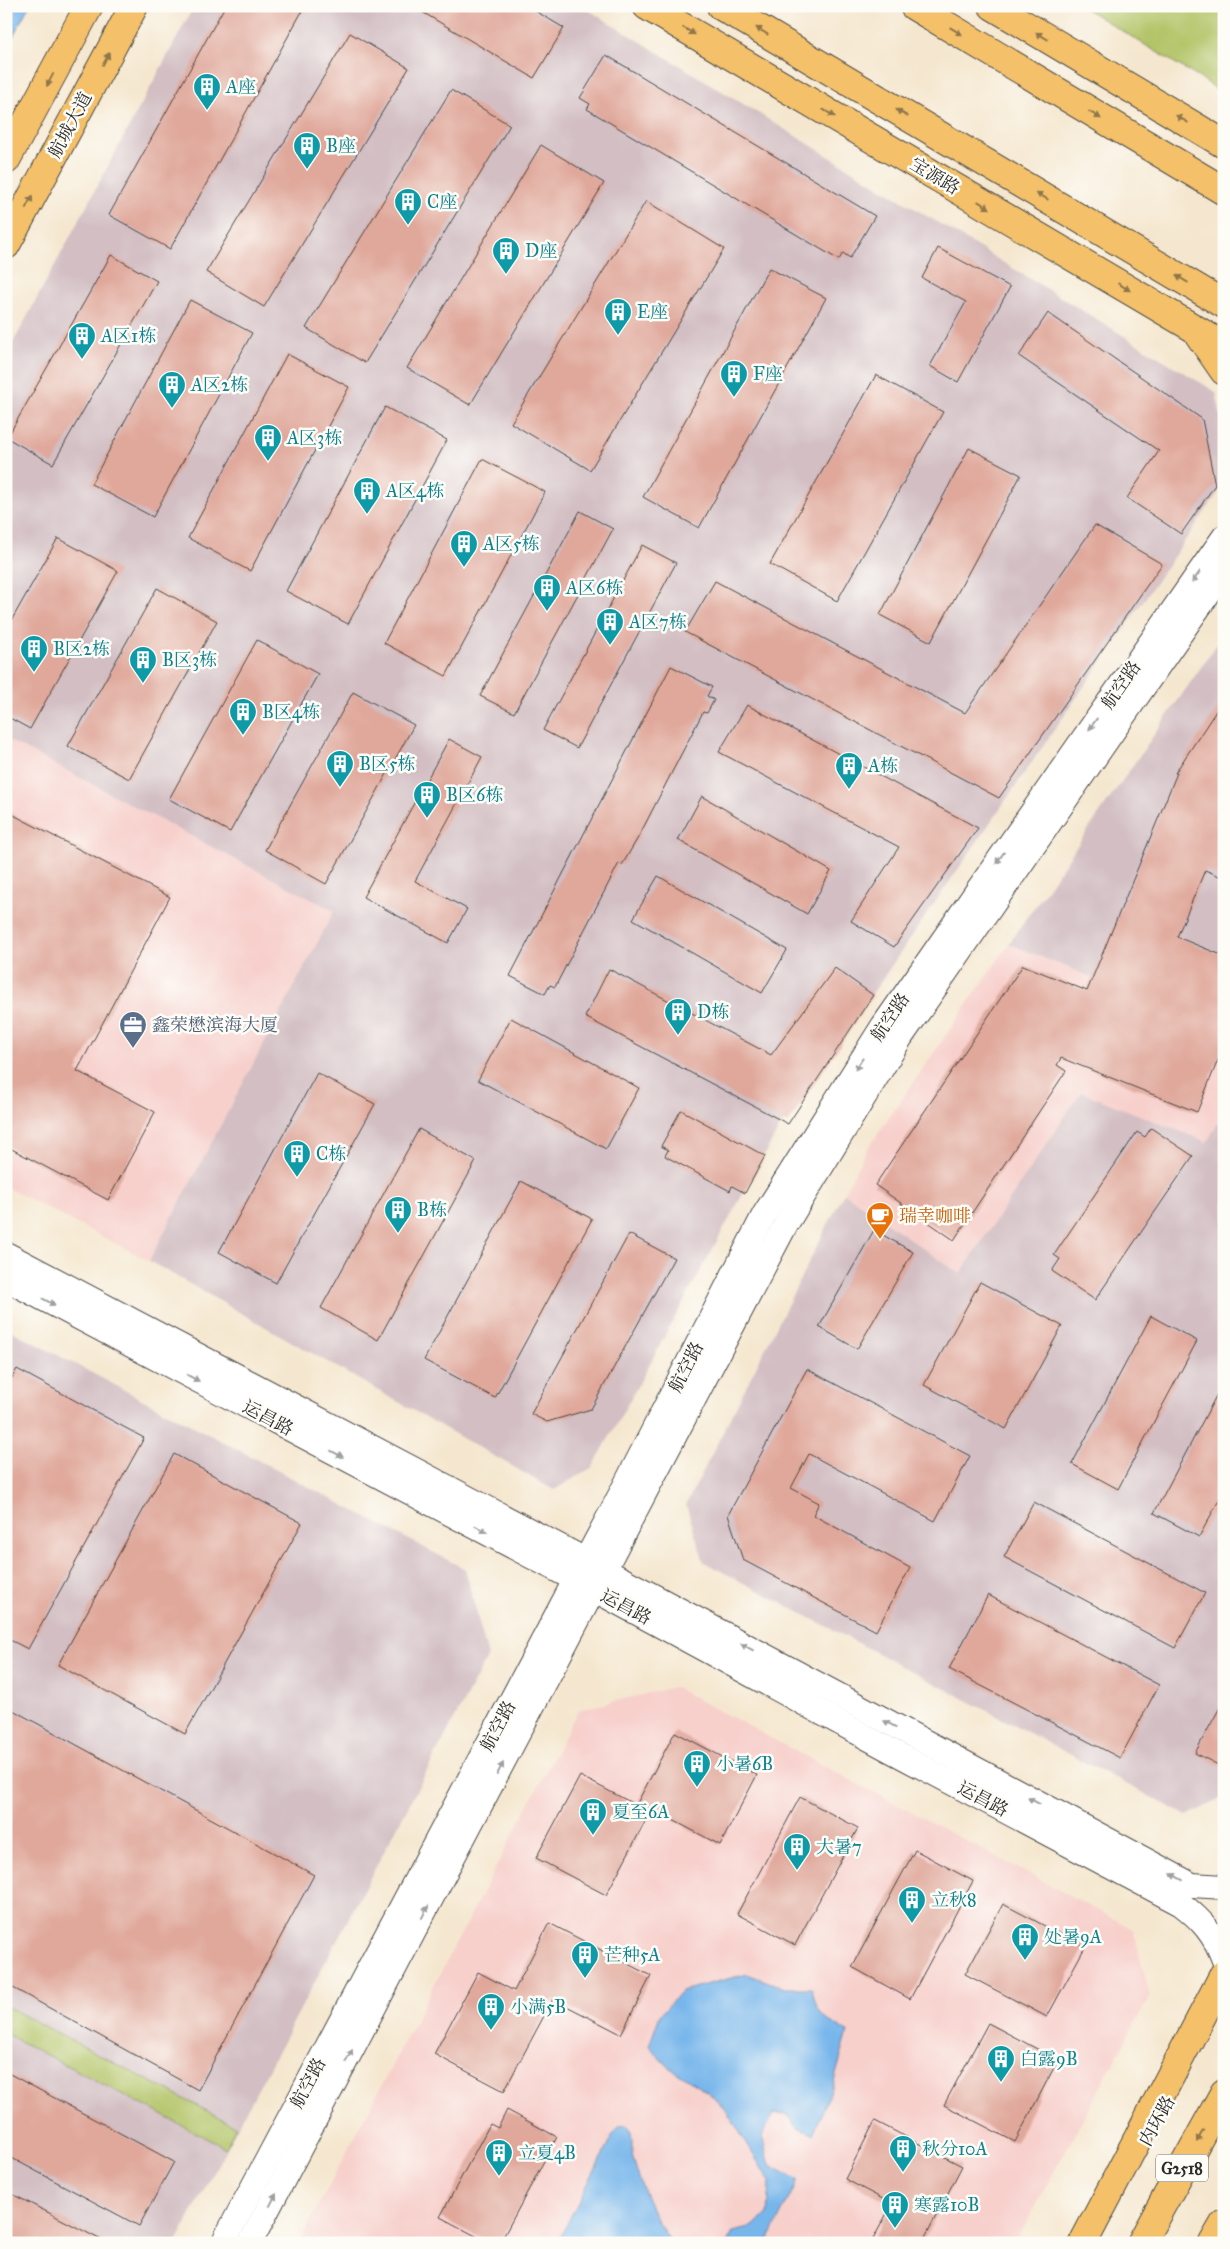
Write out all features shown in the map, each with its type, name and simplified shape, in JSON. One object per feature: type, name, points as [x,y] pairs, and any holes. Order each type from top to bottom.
[{"type":"main road","points":[[6,160],[89,6]]},
{"type":"main road","name":"航城大道","points":[[6,245],[134,6]]},
{"type":"main road","name":"宝源路","points":[[647,6],[1224,346]]},
{"type":"main road","name":"宝源路","points":[[721,6],[1224,304]]},
{"type":"main road","points":[[914,6],[1224,191]]},
{"type":"main road","points":[[993,6],[1224,144]]},
{"type":"main road","points":[[1195,329],[1224,371]]},
{"type":"main road","points":[[1083,2243],[1224,1974]]},
{"type":"main road","name":"内环路","points":[[1091,2243],[1224,2000]]},
{"type":"main road","name":"G2518","points":[[1141,2243],[1224,2093]]},
{"type":"main road","points":[[1213,2243],[1224,2224]]},
{"type":"street","name":"航空路","points":[[250,2243],[590,1575],[764,1215],[889,1018],[1224,537]]},
{"type":"street","name":"航空路","points":[[223,2243],[590,1575],[785,1226],[845,1126],[907,1029],[1224,571]]},
{"type":"street","name":"运昌路","points":[[6,1254],[590,1575],[890,1750],[1181,1904],[1200,1919],[1218,1941],[1224,1960]]},
{"type":"street","name":"运昌路","points":[[6,1279],[590,1575],[1192,1885],[1224,1887]]},
{"type":"shaded area","points":[[194,6],[582,6],[1216,392],[1224,430],[1224,484],[778,1130],[593,1467],[554,1490],[149,1261],[334,911],[6,739],[6,356]]},
{"type":"shaded area","points":[[1224,634],[1224,1031],[1009,944]]},
{"type":"shaded area","name":"鑫荣懋滨海大厦","points":[[6,739],[334,911],[149,1261],[6,1187]]},
{"type":"shaded area","points":[[1009,944],[1224,1031],[1224,1113],[1208,1143],[1081,1092],[960,1274],[844,1193],[864,1154]]},
{"type":"shaded area","points":[[1081,1092],[1207,1142],[1224,1113],[1224,1797],[1187,1816],[704,1562],[686,1505],[844,1193],[960,1274]]},
{"type":"shaded area","points":[[6,1328],[465,1569],[488,1656],[176,2243],[6,2243]]},
{"type":"shaded area","points":[[674,1687],[1133,1929],[1150,1996],[1015,2243],[299,2243],[578,1710]]},
{"type":"green space","points":[[1081,6],[1224,6],[1224,96],[1211,85]]},
{"type":"green space","points":[[6,2006],[236,2126],[226,2148],[6,2034]]},
{"type":"water","points":[[6,6],[29,6],[6,49]]},
{"type":"water","points":[[747,1974],[785,1988],[812,1988],[816,2005],[823,2016],[848,2032],[833,2085],[813,2134],[798,2128],[788,2115],[774,2114],[762,2136],[770,2165],[798,2180],[767,2243],[728,2243],[733,2232],[750,2228],[768,2215],[770,2182],[728,2113],[709,2093],[668,2066],[649,2046],[660,2015],[681,1991]]},
{"type":"water","points":[[627,2125],[632,2136],[633,2158],[644,2192],[659,2224],[672,2243],[557,2243],[613,2135],[620,2126]]},
{"type":"building","name":"A座","points":[[225,6],[305,6],[170,249],[109,215]]},
{"type":"building","points":[[412,6],[527,6],[564,28],[534,78]]},
{"type":"building","name":"B座","points":[[350,33],[409,68],[264,307],[206,272]]},
{"type":"building","points":[[606,55],[875,216],[850,258],[843,253],[839,260],[587,109],[590,104],[580,98]]},
{"type":"building","name":"C座","points":[[451,90],[510,125],[365,363],[306,328]]},
{"type":"building","name":"D座","points":[[541,145],[604,183],[470,405],[407,368]]},
{"type":"building","name":"E座","points":[[646,201],[724,249],[590,470],[511,423]]},
{"type":"building","points":[[938,248],[1010,287],[958,382],[930,366],[966,302],[922,278]]},
{"type":"building","name":"A区1栋","points":[[111,255],[157,281],[53,464],[7,438]]},
{"type":"building","name":"F座","points":[[769,268],[826,298],[699,528],[643,497]]},
{"type":"building","name":"A区2栋","points":[[190,300],[252,333],[153,517],[91,484]]},
{"type":"building","points":[[1048,313],[1202,419],[1215,485],[1181,534],[1127,498],[1159,451],[1019,356]]},
{"type":"building","name":"A区3栋","points":[[287,354],[349,387],[250,571],[188,538]]},
{"type":"building","points":[[876,375],[943,412],[837,601],[770,564]]},
{"type":"building","name":"A区4栋","points":[[385,407],[447,440],[348,624],[286,591]]},
{"type":"building","points":[[969,448],[1021,475],[931,642],[880,615]]},
{"type":"building","name":"A区5栋","points":[[482,459],[545,492],[446,676],[384,643]]},
{"type":"building","name":"A区6栋","points":[[580,511],[613,529],[514,713],[480,696]]},
{"type":"building","points":[[1095,525],[1162,564],[999,798],[685,632],[715,581],[965,713]]},
{"type":"building","name":"B区2栋","points":[[58,538],[118,571],[30,729],[6,716],[6,630]]},
{"type":"building","name":"A区7栋","points":[[642,545],[676,563],[577,748],[543,730]]},
{"type":"building","name":"B区3栋","points":[[157,588],[217,621],[129,779],[68,746]]},
{"type":"building","name":"B区4栋","points":[[257,640],[318,674],[230,832],[169,799]]},
{"type":"building","points":[[671,666],[712,687],[707,696],[714,700],[707,713],[703,712],[639,836],[622,865],[619,863],[555,987],[550,985],[545,994],[510,976]]},
{"type":"building","name":"B区5栋","points":[[353,692],[414,725],[326,884],[265,850]]},
{"type":"building","points":[[1224,699],[1224,878],[1205,870],[1177,937],[1224,956],[1224,1045],[1197,1112],[1061,1058],[1057,1065],[1066,1071],[954,1240],[875,1185],[1023,965],[1087,991],[1177,773],[1175,773]]},
{"type":"building","name":"A栋","points":[[747,705],[978,828],[894,947],[851,921],[899,847],[719,752]]},
{"type":"building","name":"B区6栋","points":[[449,739],[482,757],[415,881],[467,909],[448,943],[363,897]]},
{"type":"building","points":[[702,796],[831,871],[807,914],[678,840]]},
{"type":"building","points":[[6,811],[170,897],[77,1071],[155,1112],[108,1200],[6,1146]]},
{"type":"building","points":[[658,876],[787,950],[762,993],[633,919]]},
{"type":"building","name":"D栋","points":[[835,968],[873,995],[788,1124],[585,1017],[609,969],[771,1055]]},
{"type":"building","points":[[511,1018],[639,1088],[606,1149],[478,1080]]},
{"type":"building","name":"C栋","points":[[317,1073],[375,1104],[276,1283],[219,1252]]},
{"type":"building","points":[[681,1110],[765,1156],[745,1193],[732,1186],[730,1191],[665,1156],[668,1150],[661,1146]]},
{"type":"building","points":[[1151,1128],[1193,1156],[1095,1300],[1052,1271],[1060,1259],[1054,1255],[1137,1132],[1145,1137]]},
{"type":"building","name":"B栋","points":[[419,1129],[476,1161],[378,1340],[321,1308]]},
{"type":"building","points":[[521,1181],[592,1219],[495,1398],[424,1360]]},
{"type":"building","points":[[874,1230],[913,1252],[857,1349],[819,1327]]},
{"type":"building","points":[[629,1234],[674,1258],[591,1409],[547,1422],[531,1414]]},
{"type":"building","points":[[980,1282],[1062,1326],[1006,1429],[924,1385]]},
{"type":"building","points":[[1151,1316],[1197,1341],[1118,1489],[1072,1464]]},
{"type":"building","points":[[17,1369],[144,1438],[28,1649],[6,1638],[6,1388]]},
{"type":"building","points":[[807,1369],[970,1456],[935,1521],[809,1454],[791,1488],[819,1503],[813,1515],[910,1568],[876,1631],[743,1560],[728,1515]]},
{"type":"building","points":[[1224,1381],[1224,1491],[1199,1537],[1154,1513]]},
{"type":"building","points":[[174,1454],[302,1523],[185,1734],[58,1665]]},
{"type":"building","points":[[1034,1502],[1205,1593],[1175,1648],[1004,1557]]},
{"type":"building","points":[[988,1595],[1159,1685],[1120,1758],[949,1669]]},
{"type":"building","points":[[1224,1700],[1224,1768],[1195,1753]]},
{"type":"building","points":[[11,1709],[314,1875],[198,2090],[6,1984],[6,1718]]},
{"type":"building","points":[[675,1732],[757,1775],[720,1845],[652,1809],[606,1895],[536,1858],[580,1776],[636,1805]]},
{"type":"building","name":"大暑7","points":[[800,1797],[858,1828],[795,1945],[737,1914]]},
{"type":"building","name":"立秋8","points":[[915,1850],[973,1881],[910,1999],[852,1967]]},
{"type":"building","name":"处暑9A","points":[[1003,1904],[1085,1947],[1047,2017],[965,1974]]},
{"type":"building","points":[[549,1923],[651,1976],[621,2034],[553,1999],[504,2091],[434,2054],[478,1972],[514,1991]]},
{"type":"building","name":"白露9B","points":[[988,2023],[1058,2060],[1015,2142],[944,2105]]},
{"type":"building","points":[[6,2072],[174,2162],[139,2226],[6,2155]]},
{"type":"building","name":"立夏4B","points":[[507,2110],[557,2137],[500,2243],[489,2243],[440,2217],[490,2124],[498,2128]]},
{"type":"building","name":"秋分10A","points":[[875,2121],[962,2166],[922,2243],[871,2243],[892,2204],[845,2179]]},
{"type":"building","points":[[6,2191],[55,2216],[107,2243],[6,2243]]},
{"type":"place","name":"A座","points":[[207,111]]},
{"type":"place","name":"B座","points":[[307,170]]},
{"type":"place","name":"C座","points":[[408,226]]},
{"type":"place","name":"D座","points":[[506,275]]},
{"type":"place","name":"E座","points":[[618,336]]},
{"type":"place","name":"A区1栋","points":[[82,360]]},
{"type":"place","name":"F座","points":[[734,398]]},
{"type":"place","name":"A区2栋","points":[[172,409]]},
{"type":"place","name":"A区3栋","points":[[268,462]]},
{"type":"place","name":"A区4栋","points":[[367,515]]},
{"type":"place","name":"A区5栋","points":[[464,568]]},
{"type":"place","name":"A区6栋","points":[[547,612]]},
{"type":"place","name":"A区7栋","points":[[610,646]]},
{"type":"place","name":"B区2栋","points":[[34,673]]},
{"type":"place","name":"B区3栋","points":[[143,684]]},
{"type":"place","name":"B区4栋","points":[[243,736]]},
{"type":"place","name":"B区5栋","points":[[340,788]]},
{"type":"place","name":"A栋","points":[[849,790]]},
{"type":"place","name":"B区6栋","points":[[427,819]]},
{"type":"place","name":"D栋","points":[[678,1036]]},
{"type":"place","name":"鑫荣懋滨海大厦","points":[[133,1049]]},
{"type":"place","name":"C栋","points":[[297,1178]]},
{"type":"place","name":"B栋","points":[[398,1234]]},
{"type":"place","name":"瑞幸咖啡","points":[[880,1240]]},
{"type":"place","name":"小暑6B","points":[[697,1788]]},
{"type":"place","name":"夏至6A","points":[[593,1836]]},
{"type":"place","name":"大暑7","points":[[797,1871]]},
{"type":"place","name":"立秋8","points":[[912,1924]]},
{"type":"place","name":"处暑9A","points":[[1025,1961]]},
{"type":"place","name":"芒种5A","points":[[585,1979]]},
{"type":"place","name":"小满5B","points":[[491,2031]]},
{"type":"place","name":"白露9B","points":[[1001,2083]]},
{"type":"place","name":"秋分10A","points":[[903,2173]]},
{"type":"place","name":"立夏4B","points":[[499,2177]]},
{"type":"place","name":"寒露10B","points":[[895,2229]]}]
